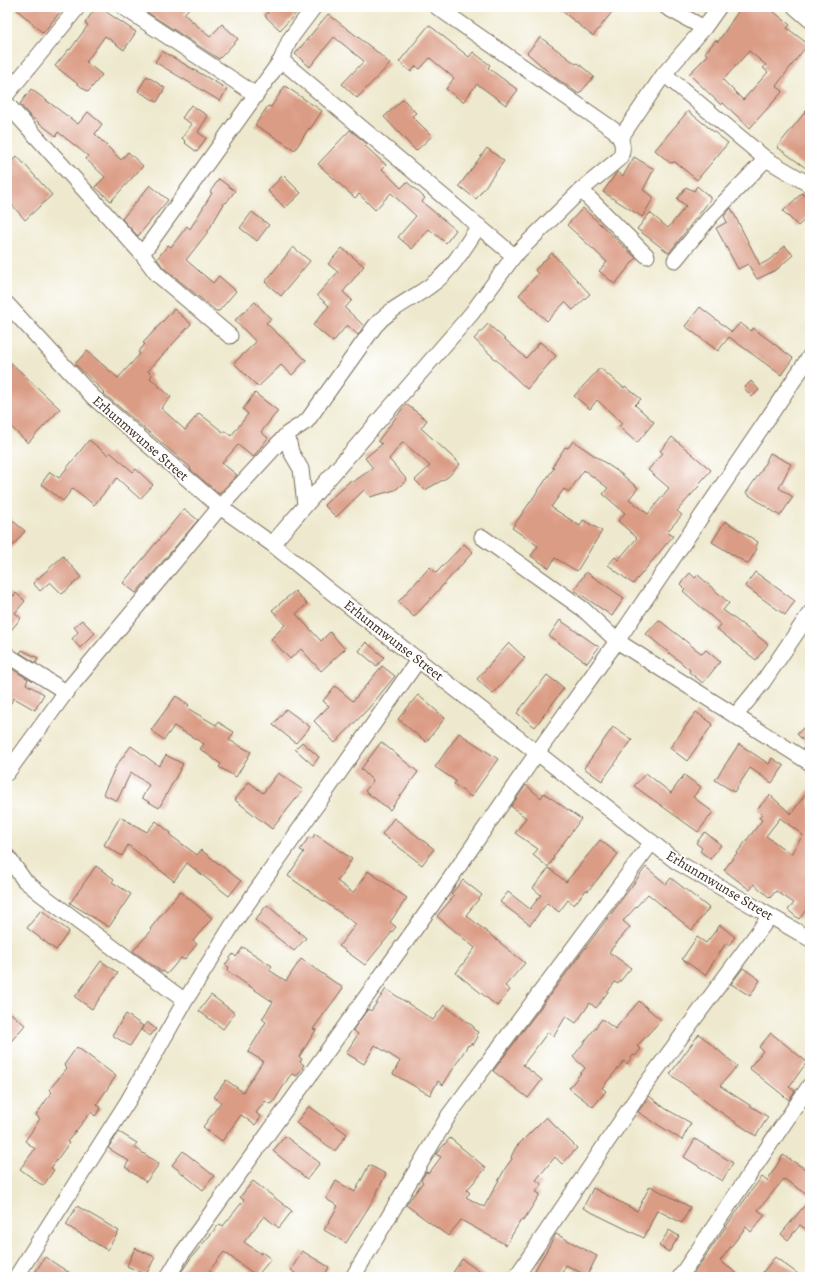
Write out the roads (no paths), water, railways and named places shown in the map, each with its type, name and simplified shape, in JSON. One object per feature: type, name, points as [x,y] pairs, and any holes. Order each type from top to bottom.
[{"type":"street","points":[[10,84],[78,7]]},
{"type":"street","points":[[123,7],[256,95]]},
{"type":"street","points":[[142,254],[281,60],[290,39],[314,7]]},
{"type":"street","points":[[272,544],[472,313],[514,256],[581,190],[620,158],[623,144],[620,137],[614,130],[437,7]]},
{"type":"street","points":[[666,7],[704,28]]},
{"type":"street","points":[[620,137],[664,74],[704,28],[719,7]]},
{"type":"street","points":[[795,7],[810,20]]},
{"type":"street","points":[[281,60],[514,256]]},
{"type":"street","points":[[664,74],[766,159],[810,185]]},
{"type":"street","points":[[7,104],[142,254],[157,274],[230,336]]},
{"type":"street","points":[[675,260],[711,216],[766,159]]},
{"type":"street","points":[[581,190],[647,256]]},
{"type":"street","points":[[7,773],[66,692],[220,508],[287,434],[307,420],[383,316],[435,282],[448,268],[479,226]]},
{"type":"street","name":"Erhunmwunse Street","points":[[7,304],[93,397],[220,508],[272,544],[677,862],[810,939]]},
{"type":"street","points":[[168,1277],[181,1255],[428,911],[537,753],[617,641],[810,356]]},
{"type":"street","points":[[287,434],[291,452],[301,469],[305,505]]},
{"type":"street","points":[[482,538],[583,609],[617,641],[810,763]]},
{"type":"street","points":[[735,716],[763,682],[810,613]]},
{"type":"street","points":[[7,655],[66,692]]},
{"type":"street","points":[[16,1277],[128,1101],[185,1001],[234,924],[419,659]]},
{"type":"street","points":[[353,1277],[449,1114],[652,842]]},
{"type":"street","points":[[7,856],[24,880],[41,894],[185,1001]]},
{"type":"street","points":[[516,1277],[644,1087],[770,916]]},
{"type":"street","points":[[680,1277],[810,1085]]}]
